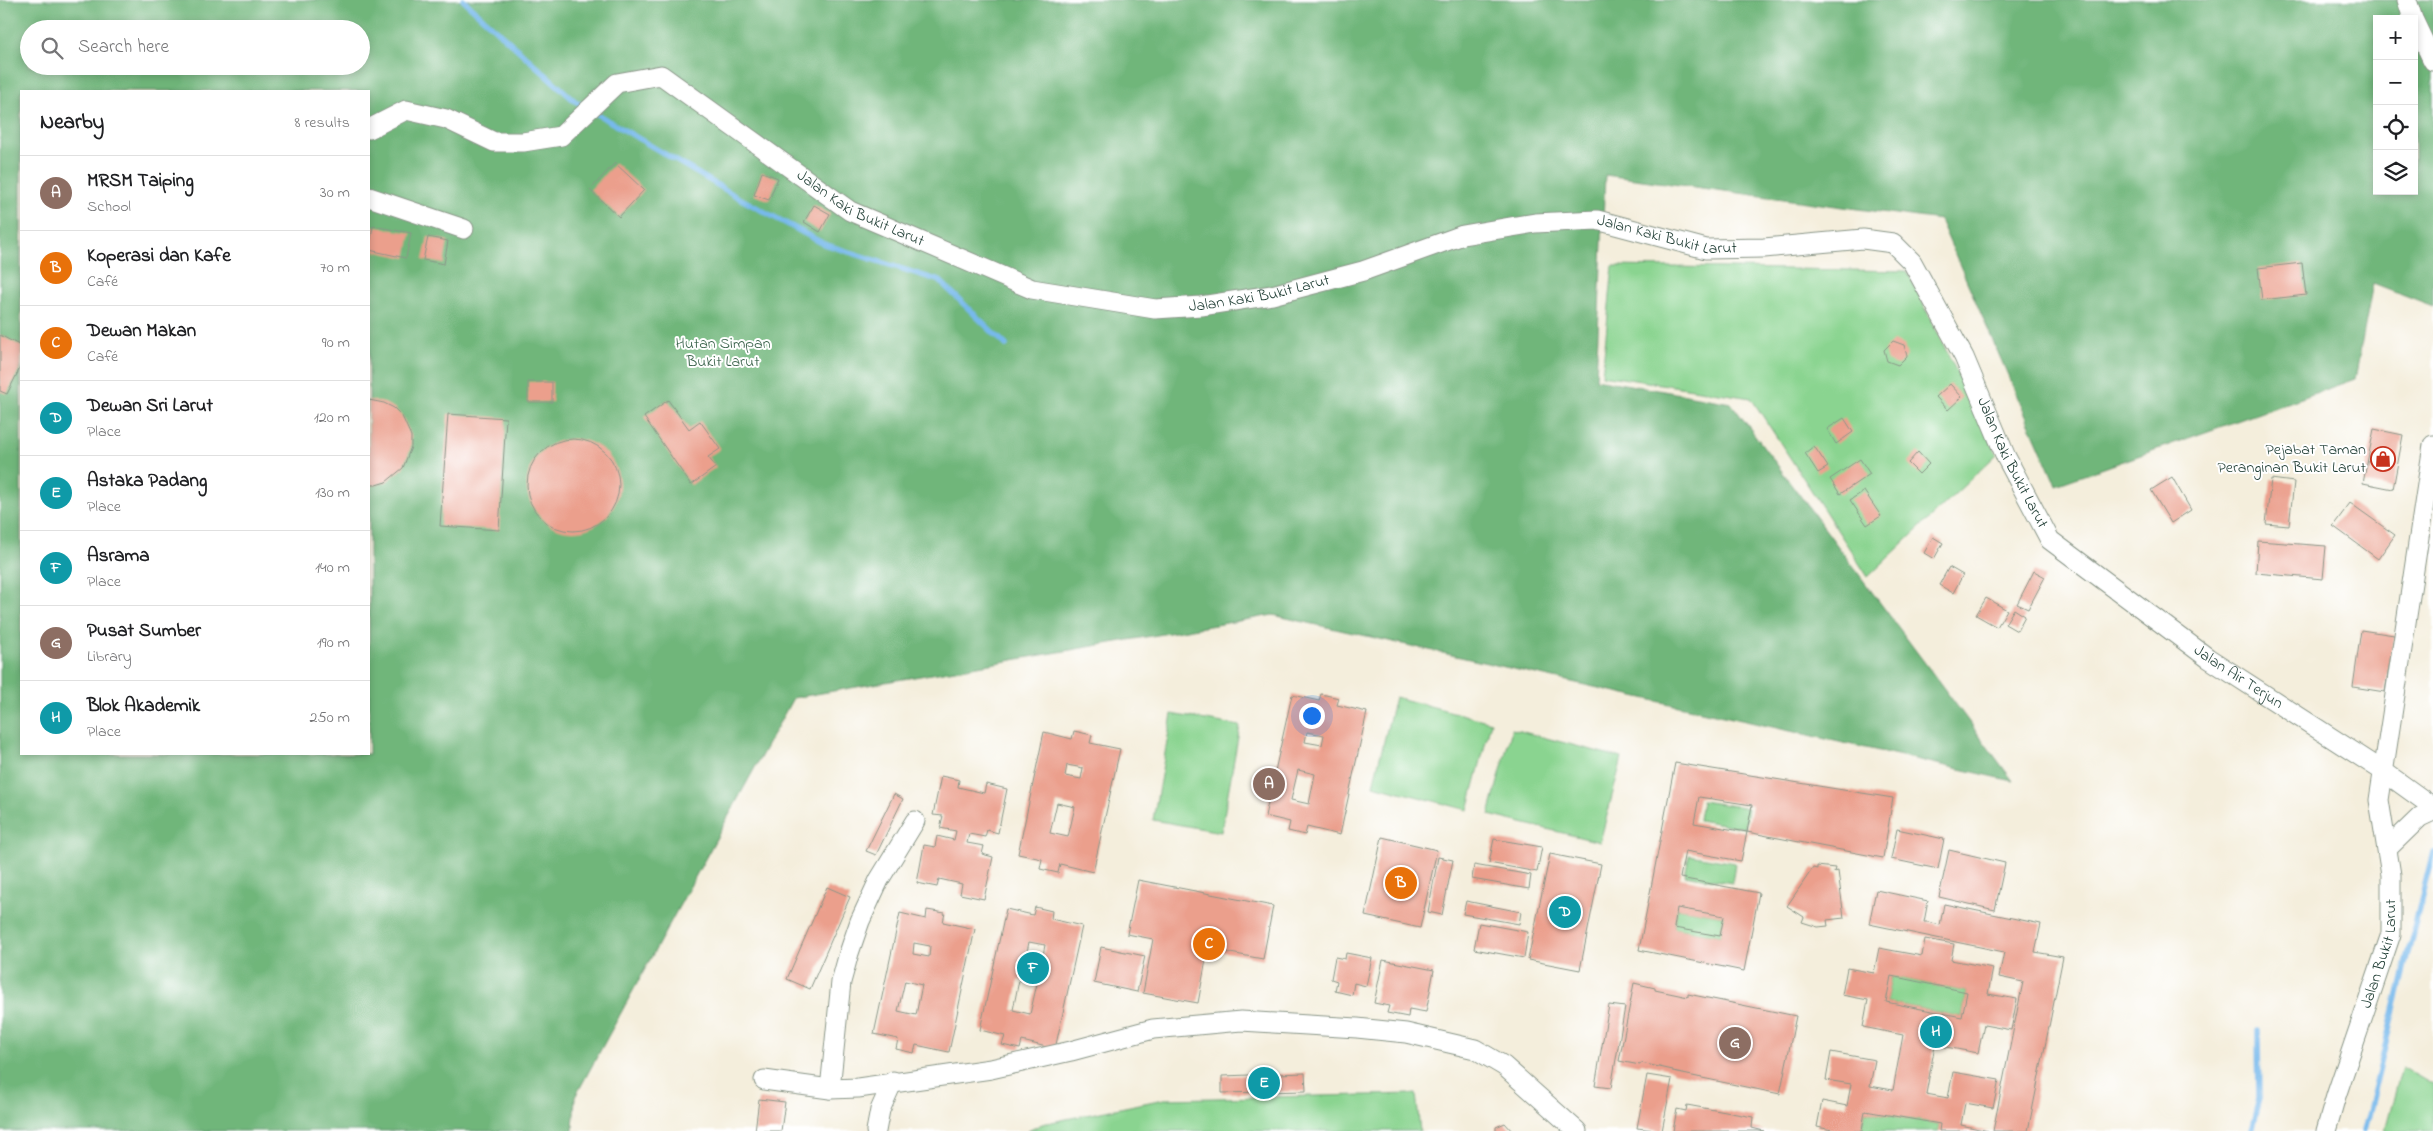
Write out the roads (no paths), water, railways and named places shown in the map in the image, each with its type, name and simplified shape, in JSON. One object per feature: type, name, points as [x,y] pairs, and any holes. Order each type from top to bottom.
[{"type":"street","points":[[2407,0],[2412,15]]},
{"type":"street","points":[[2418,29],[2433,62]]},
{"type":"street","name":"Jalan Kaki Bukit Larut","points":[[370,128],[406,110],[446,119],[494,142],[523,142],[561,136],[617,83],[661,75],[850,211],[1032,288],[1155,310],[1201,306],[1272,295],[1363,271],[1463,235],[1535,223],[1597,220],[1706,249],[1764,248],[1863,239],[1893,243],[1912,262],[1964,357],[2006,457],[2050,540]]},
{"type":"street","points":[[370,196],[464,229]]},
{"type":"street","name":"Jalan Bukit Larut","points":[[2326,1131],[2390,934],[2391,875],[2379,800],[2433,445]]},
{"type":"street","name":"Jalan Air Terjun","points":[[2050,540],[2208,658],[2382,771],[2433,809]]},
{"type":"street","points":[[2388,848],[2420,817],[2433,809]]},
{"type":"street","points":[[830,1089],[842,982],[849,953],[860,921],[879,880],[915,821]]},
{"type":"street","points":[[764,1080],[830,1089],[858,1088],[892,1081],[990,1069],[1072,1051],[1153,1029],[1242,1021],[1356,1028],[1406,1034],[1475,1049],[1504,1066],[1577,1131]]},
{"type":"street","points":[[876,1131],[880,1110],[892,1081]]},
{"type":"waterway","points":[[463,0],[575,101],[741,199],[824,244],[940,281],[1006,345]]},
{"type":"waterway","points":[[2364,1131],[2433,852]]},
{"type":"waterway","points":[[2251,1131],[2259,1099],[2258,1031]]},
{"type":"place","name":"Pejabat Taman Peranginan Bukit Larut","points":[[2383,459]]},
{"type":"place","name":"MRSM Taiping","points":[[1269,784]]},
{"type":"place","name":"Koperasi dan Kafe","points":[[1401,883]]},
{"type":"place","name":"Dewan Sri Larut","points":[[1565,912]]},
{"type":"place","name":"Dewan Makan","points":[[1209,944]]},
{"type":"place","name":"Asrama","points":[[1033,968]]},
{"type":"place","name":"Blok Akademik","points":[[1936,1032]]},
{"type":"place","name":"Pusat Sumber","points":[[1735,1043]]},
{"type":"place","name":"Astaka Padang","points":[[1264,1083]]},
{"type":"park label","name":"Hutan Simpan Bukit Larut","points":[[723,353]]}]
